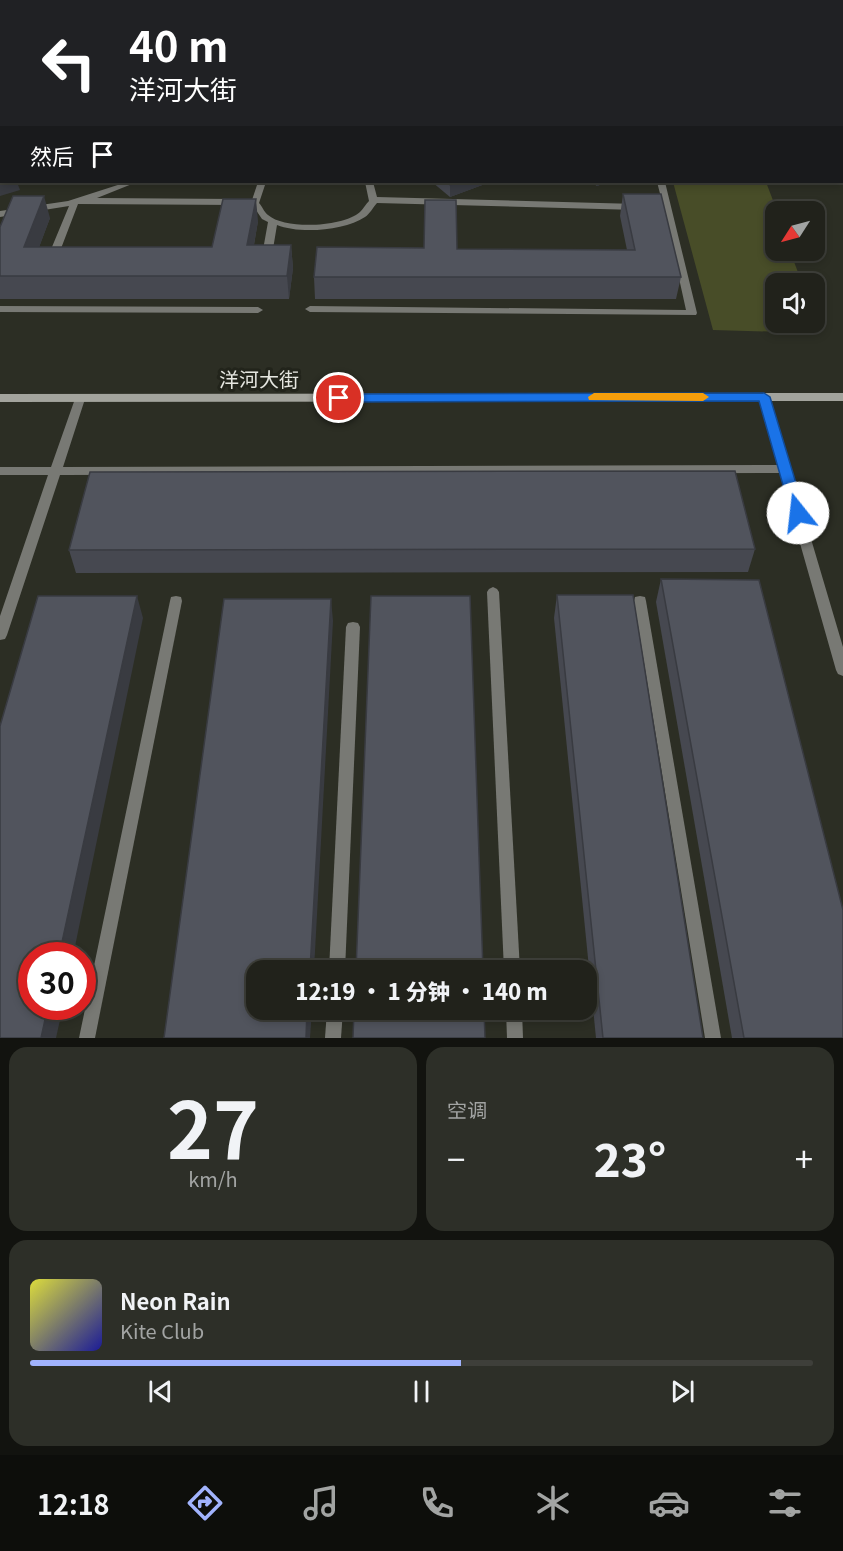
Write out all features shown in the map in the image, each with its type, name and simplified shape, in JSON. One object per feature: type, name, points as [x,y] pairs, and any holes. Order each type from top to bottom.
[{"type":"street","points":[[0,214],[45,209],[111,192],[131,183]]},
{"type":"street","points":[[261,183],[255,191],[254,202],[260,212],[273,221],[291,227],[313,229],[353,220],[366,211],[374,200],[374,189],[370,183]]},
{"type":"street","points":[[310,309],[692,313],[661,183]]},
{"type":"street","points":[[374,200],[668,208]]},
{"type":"street","points":[[75,201],[254,202]]},
{"type":"street","points":[[52,259],[75,201]]},
{"type":"street","points":[[266,262],[273,221]]},
{"type":"street","points":[[0,309],[258,310]]},
{"type":"street","points":[[764,397],[843,670]]},
{"type":"street","name":"洋河大街","points":[[0,398],[843,397]]},
{"type":"street","points":[[0,635],[80,399]]},
{"type":"street","points":[[0,471],[785,469]]},
{"type":"street","points":[[0,591],[15,591]]},
{"type":"street","points":[[493,592],[511,960]]},
{"type":"street","points":[[87,1038],[176,600]]},
{"type":"street","points":[[640,601],[713,1038]]},
{"type":"street","points":[[337,960],[353,627]]},
{"type":"street","points":[[333,1038],[334,1020]]},
{"type":"street","points":[[514,1020],[515,1038]]},
{"type":"green space","points":[[673,183],[766,183],[773,201],[765,201],[765,261],[794,261],[798,273],[765,273],[765,331],[713,330]]},
{"type":"building","points":[[623,194],[661,194],[681,277],[314,277],[317,247],[424,248],[425,200],[456,200],[457,249],[635,250]]},
{"type":"building","points":[[13,196],[44,196],[24,247],[212,247],[223,199],[256,199],[247,245],[291,245],[287,276],[0,276],[0,227]]},
{"type":"building","points":[[735,471],[755,549],[69,550],[90,472]]},
{"type":"building","points":[[661,579],[759,580],[843,910],[843,1038],[744,1038]]},
{"type":"building","points":[[557,595],[633,595],[703,1038],[603,1038],[597,960],[595,960]]},
{"type":"building","points":[[38,596],[137,596],[62,942],[18,942],[18,1020],[45,1020],[41,1038],[0,1038],[0,726]]},
{"type":"building","points":[[371,596],[470,596],[483,960],[356,960]]},
{"type":"building","points":[[224,599],[331,599],[311,960],[246,960],[246,1020],[307,1020],[306,1038],[164,1038]]},
{"type":"building","points":[[354,1020],[484,1020],[485,1038],[353,1038]]},
{"type":"slow traffic","points":[[594,397],[703,397]]},
{"type":"route","points":[[339,398],[764,397],[798,513]]}]
